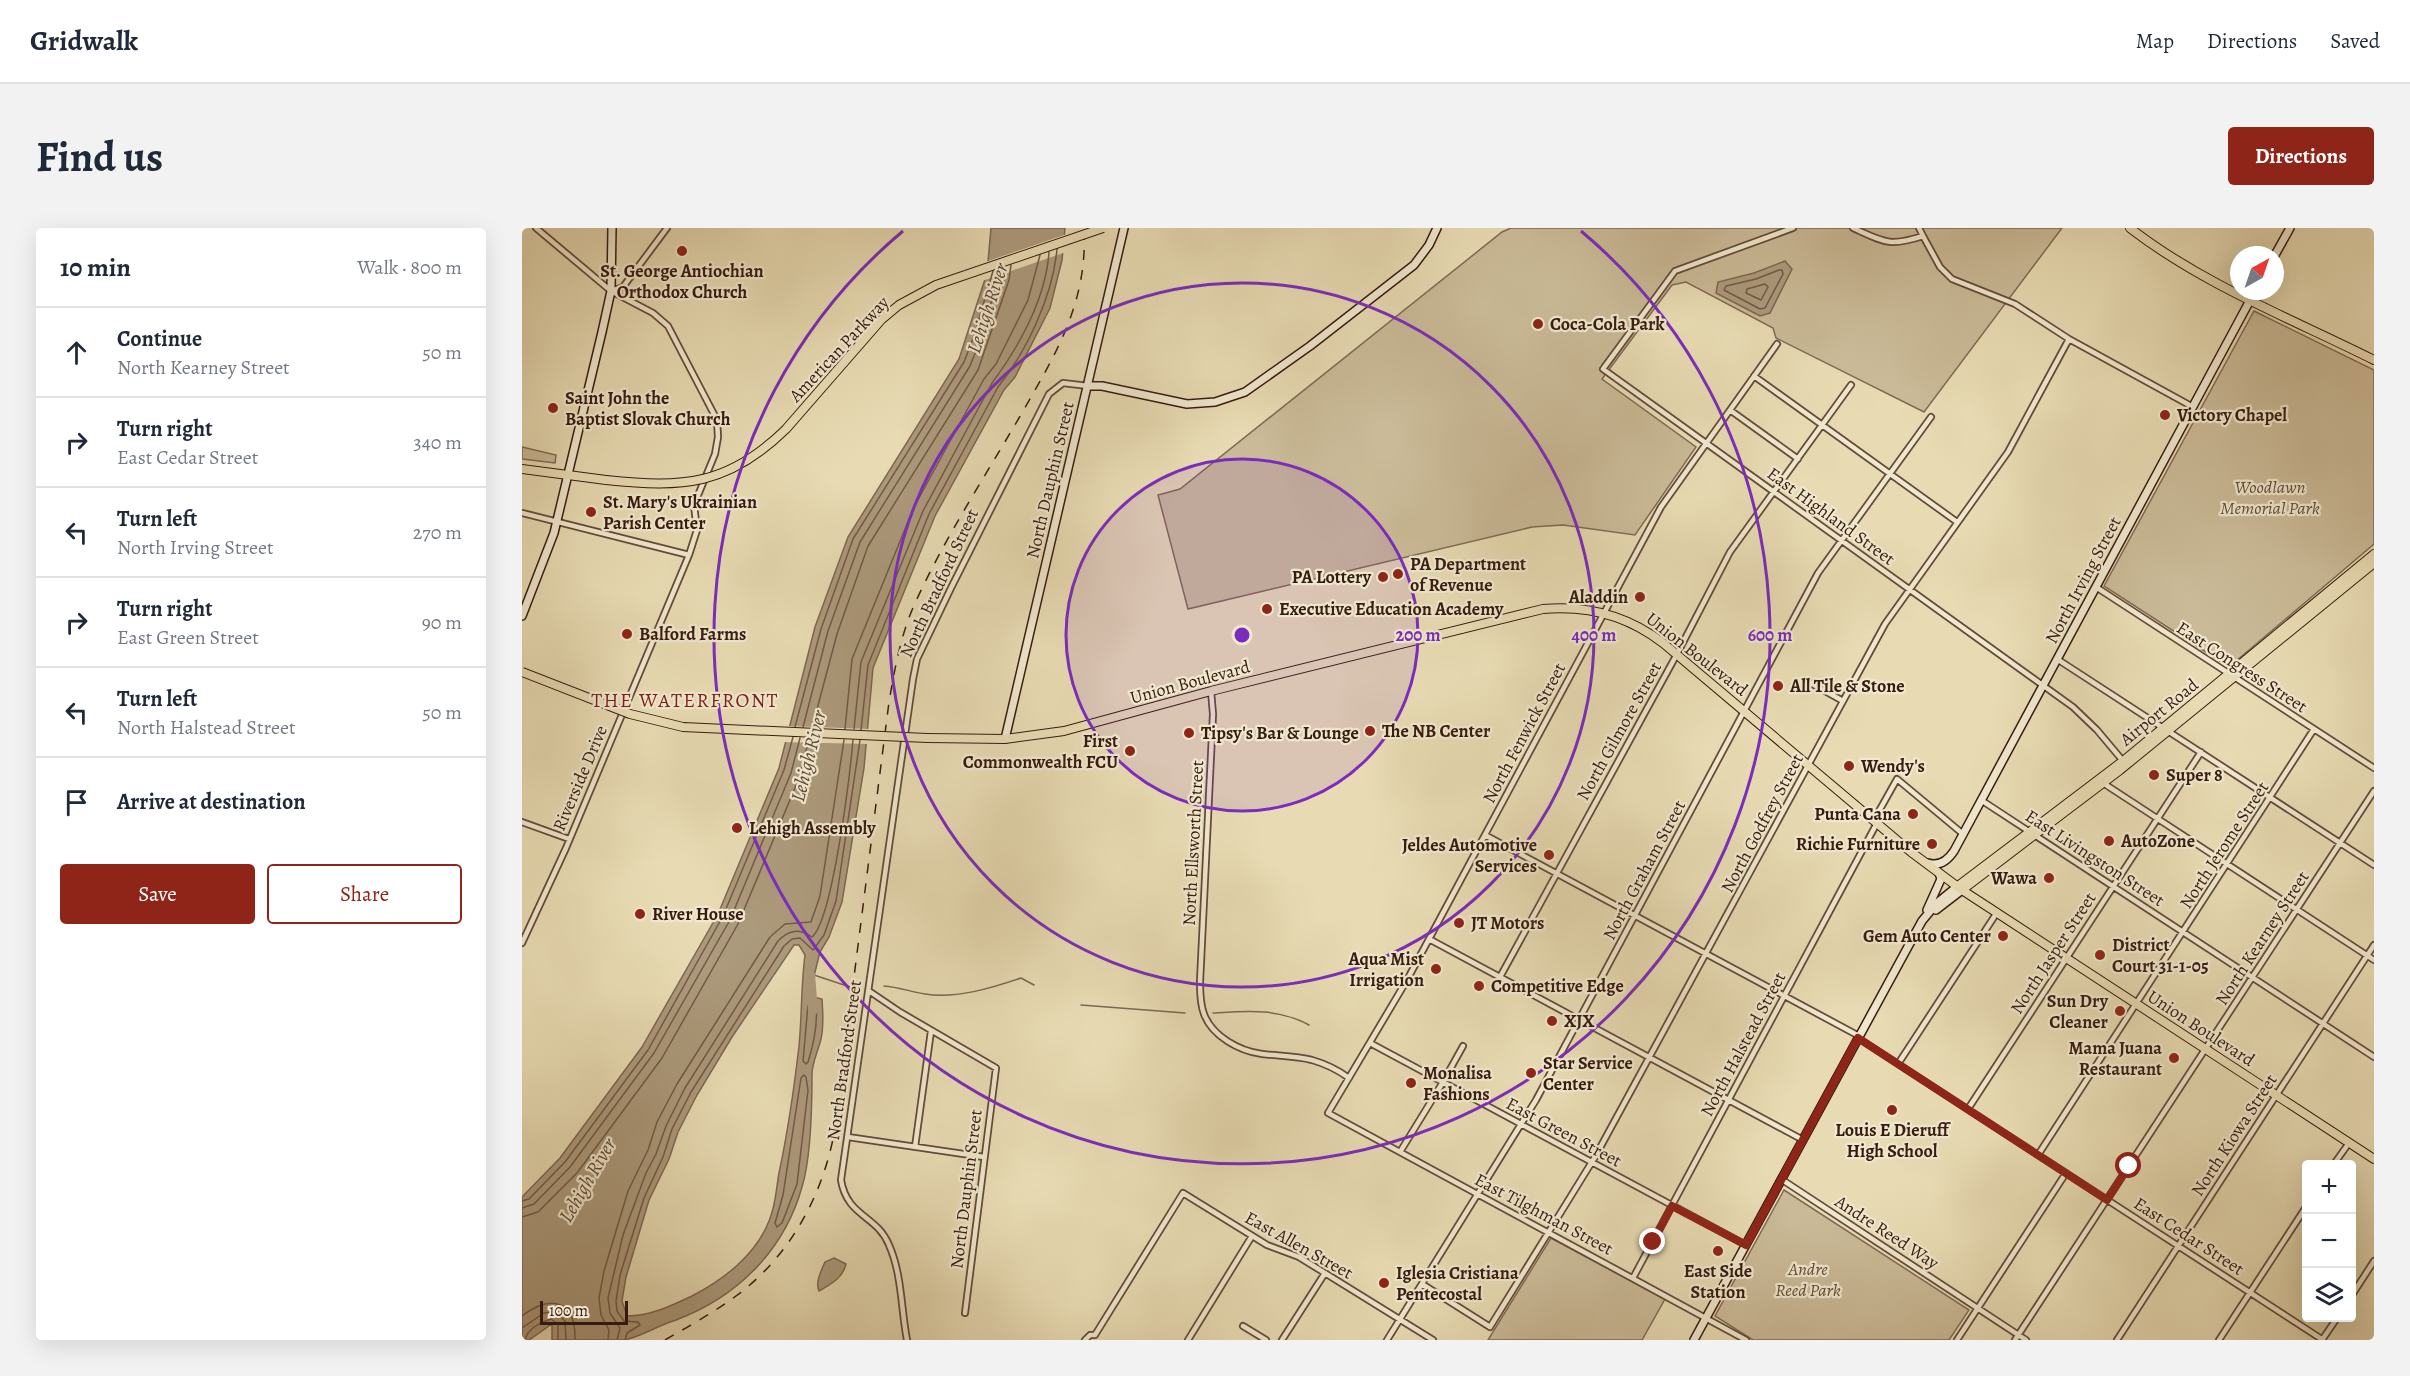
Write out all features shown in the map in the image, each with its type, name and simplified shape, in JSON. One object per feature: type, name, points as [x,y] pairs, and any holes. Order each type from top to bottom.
[{"type":"main road","name":"American Parkway","points":[[569,475],[664,485],[695,482],[719,476],[744,464],[770,445],[881,320],[908,299],[936,285],[1103,228]]},
{"type":"main road","points":[[2130,228],[2159,251],[2230,289]]},
{"type":"main road","points":[[2252,300],[2374,360]]},
{"type":"main road","points":[[522,469],[569,475]]},
{"type":"main road","name":"Airport Road","points":[[2232,676],[2374,554]]},
{"type":"main road","name":"Airport Road","points":[[1960,888],[2101,781],[2374,563]]},
{"type":"main road","name":"Union Boulevard","points":[[522,672],[652,721],[704,730],[1005,739],[1045,735],[1097,723],[1211,691],[1543,609],[1571,608],[1604,612],[1641,628],[1677,654],[1923,861],[1996,914],[2374,1159]]},
{"type":"main road","name":"Airport Road","points":[[2101,781],[2123,761],[2166,729]]},
{"type":"street","name":"Riverside Drive","points":[[522,944],[689,555],[697,530],[694,506],[715,454],[718,437],[717,420],[668,326],[653,313],[611,291],[536,228]]},
{"type":"street","points":[[522,616],[539,576],[569,475],[611,291],[612,228]]},
{"type":"street","points":[[611,291],[623,287],[667,228]]},
{"type":"street","name":"North Dauphin Street","points":[[1005,739],[1124,228]]},
{"type":"street","name":"North Bradford Street","points":[[907,1340],[889,1245],[879,1230],[852,1206],[842,1187],[841,1176],[905,725],[917,659],[1049,394],[1064,383],[1102,386],[1187,404],[1215,402],[1245,392],[1310,346],[1414,265],[1430,246],[1437,228]]},
{"type":"street","name":"East Highland Street","points":[[1793,228],[1675,271],[1602,369],[2085,717],[2123,761]]},
{"type":"street","points":[[1853,228],[1879,241],[1894,244],[1923,237]]},
{"type":"street","points":[[1919,228],[1940,267],[1952,279],[2015,304],[2069,339],[2193,407]]},
{"type":"street","points":[[2280,246],[2290,228]]},
{"type":"street","name":"North Irving Street","points":[[1923,861],[1933,865],[1943,862],[1954,851],[2249,300]]},
{"type":"street","name":"North Godfrey Street","points":[[1422,1284],[1490,1327],[1592,1162],[1885,624],[2008,452],[2069,339]]},
{"type":"street","name":"North Fenwick Street","points":[[1328,1113],[1429,939],[1661,507],[1777,344]]},
{"type":"street","points":[[1754,376],[1957,522]]},
{"type":"street","name":"North Gilmore Street","points":[[1500,977],[1677,654],[1730,552],[1851,385]]},
{"type":"street","points":[[1730,410],[1798,459]]},
{"type":"street","name":"North Graham Street","points":[[1387,1340],[1521,1124],[1580,1020],[1818,573],[1931,417]]},
{"type":"street","points":[[522,513],[689,555]]},
{"type":"street","name":"East Congress Street","points":[[2096,587],[2374,768]]},
{"type":"street","points":[[2057,659],[2374,865]]},
{"type":"street","points":[[1807,681],[1844,701]]},
{"type":"street","name":"North Ellsworth Street","points":[[1211,691],[1212,714],[1204,852],[1201,996],[1203,1012],[1209,1023],[1229,1041],[1251,1052],[1321,1063],[1349,1078]]},
{"type":"street","name":"North Jerome Street","points":[[2037,1155],[2314,729]]},
{"type":"street","name":"North Jasper Street","points":[[1968,1109],[2201,752]]},
{"type":"street","name":"North Halstead Street","points":[[1634,1278],[1897,779],[1963,834]]},
{"type":"street","points":[[2101,781],[2374,960]]},
{"type":"street","name":"North Kearney Street","points":[[2016,1337],[2374,791]]},
{"type":"street","name":"East Livingston Street","points":[[1981,800],[2374,1057]]},
{"type":"street","points":[[522,822],[569,839]]},
{"type":"street","name":"East Cedar Street","points":[[1485,835],[1785,995],[1858,1037],[2322,1340]]},
{"type":"street","points":[[1694,1340],[1922,921],[1941,879],[1939,873]]},
{"type":"street","points":[[1922,921],[1960,888]]},
{"type":"street","points":[[1898,1064],[1996,914]]},
{"type":"street","points":[[1429,939],[1803,1140]]},
{"type":"street","name":"North Kiowa Street","points":[[2117,1340],[2374,945]]},
{"type":"street","points":[[869,991],[931,1031],[915,1147]]},
{"type":"street","name":"North Dauphin Street","points":[[931,1031],[996,1068],[964,1313]]},
{"type":"street","name":"East Green Street","points":[[1370,1043],[1746,1245]]},
{"type":"street","points":[[1400,1152],[1463,1046]]},
{"type":"street","name":"East Tilghman Street","points":[[1328,1113],[1746,1340]]},
{"type":"street","points":[[848,1137],[984,1157]]},
{"type":"street","points":[[2337,1160],[2349,1143]]},
{"type":"street","points":[[1957,1340],[2066,1173]]},
{"type":"street","name":"Andre Reed Way","points":[[1781,1179],[1977,1308],[2016,1337],[2026,1340]]},
{"type":"street","name":"East Allen Street","points":[[1095,1335],[1183,1192],[1267,1245],[1298,1257],[1433,1340]]},
{"type":"street","points":[[2219,1340],[2302,1214]]},
{"type":"street","points":[[1188,1340],[1252,1236]]},
{"type":"street","points":[[2356,1289],[2374,1261]]},
{"type":"street","points":[[1282,1340],[1324,1273]]},
{"type":"street","points":[[2322,1340],[2334,1322]]},
{"type":"street","points":[[1243,1326],[1266,1340]]},
{"type":"street","points":[[1085,1340],[1090,1335],[1095,1335],[1102,1340]]},
{"type":"green space","name":"Coca-Cola Park","points":[[1511,228],[2062,228],[1924,412],[1776,338],[1773,328],[1686,282],[1672,285],[1602,379],[1696,447],[1635,535],[1563,525],[1532,527],[1188,609],[1158,495],[1180,489],[1502,232]]},
{"type":"green space","name":"Woodlawn Memorial Park","points":[[2254,311],[2374,370],[2374,544],[2229,667],[2104,586]]},
{"type":"green space","points":[[522,447],[556,455],[555,463],[522,459]]},
{"type":"green space","name":"Andre Reed Park","points":[[1784,1190],[1969,1310],[1949,1340],[1753,1340],[1715,1316]]},
{"type":"green space","points":[[1551,1238],[1665,1299],[1642,1340],[1488,1340]]},
{"type":"water","name":"Lehigh River","points":[[991,228],[1065,228],[1062,260],[1050,308],[1015,377],[1004,390],[935,516],[873,668],[864,768],[842,902],[829,937],[820,952],[809,996],[822,999],[823,1029],[812,1070],[809,1147],[805,1175],[794,1210],[783,1232],[755,1269],[719,1299],[698,1310],[625,1340],[552,1340],[552,1324],[529,1340],[522,1340],[522,1197],[560,1158],[642,1047],[718,914],[779,768],[815,627],[848,537],[959,359],[987,273]],"holes":[[[794,945],[799,945],[805,955],[799,1046],[788,1126],[769,1221],[756,1245],[727,1274],[692,1296],[668,1307],[627,1316],[622,1301],[626,1277],[649,1200],[669,1159],[678,1132],[732,1037]]]},
{"type":"water","points":[[1785,261],[1792,269],[1770,313],[1760,316],[1716,293],[1718,282],[1754,273]]},
{"type":"water","points":[[834,1258],[846,1264],[844,1269],[836,1280],[819,1291],[818,1281],[825,1262]]},
{"type":"pier","points":[[1067,234],[1066,252],[982,281],[985,262]]},
{"type":"pier","points":[[786,726],[870,729],[869,744],[782,742]]},
{"type":"waterway","points":[[811,974],[850,987]]},
{"type":"waterway","points":[[810,975],[813,1010]]},
{"type":"waterway","points":[[884,986],[920,993],[949,995],[974,992],[1021,978],[1034,985]]},
{"type":"waterway","points":[[1081,1005],[1185,1013]]},
{"type":"waterway","points":[[1213,1013],[1250,1011],[1274,1013],[1309,1025]]},
{"type":"railway","points":[[665,1340],[736,1296],[772,1263],[800,1224],[821,1180],[834,1134],[889,702],[902,638],[916,601],[939,554],[1045,372],[1066,328],[1081,281],[1084,228]]},
{"type":"place","name":"St. George Antiochian Orthodox Church","points":[[682,251]]},
{"type":"place","name":"Coca-Cola Park","points":[[1538,324]]},
{"type":"place","name":"Saint John the Baptist Slovak Church","points":[[553,408]]},
{"type":"place","name":"Victory Chapel","points":[[2165,415]]},
{"type":"place","name":"St. Mary's Ukrainian Parish Center","points":[[591,512]]},
{"type":"place","name":"PA Department of Revenue","points":[[1398,574]]},
{"type":"place","name":"PA Lottery","points":[[1383,577]]},
{"type":"place","name":"Aladdin","points":[[1640,597]]},
{"type":"place","name":"Executive Education Academy","points":[[1267,609]]},
{"type":"place","name":"Balford Farms","points":[[627,634]]},
{"type":"place","name":"All Tile & Stone","points":[[1778,686]]},
{"type":"place","name":"The NB Center","points":[[1370,731]]},
{"type":"place","name":"Tipsy's Bar & Lounge","points":[[1189,733]]},
{"type":"place","name":"First Commonwealth FCU","points":[[1130,751]]},
{"type":"place","name":"Wendy's","points":[[1849,766]]},
{"type":"place","name":"Super 8","points":[[2154,775]]},
{"type":"place","name":"Punta Cana","points":[[1913,814]]},
{"type":"place","name":"Lehigh Assembly","points":[[737,828]]},
{"type":"place","name":"AutoZone","points":[[2109,841]]},
{"type":"place","name":"Richie Furniture","points":[[1932,844]]},
{"type":"place","name":"Jeldes Automotive Services","points":[[1549,855]]},
{"type":"place","name":"Wawa","points":[[2049,878]]},
{"type":"place","name":"River House","points":[[640,914]]},
{"type":"place","name":"JT Motors","points":[[1459,923]]},
{"type":"place","name":"Gem Auto Center","points":[[2003,936]]},
{"type":"place","name":"District Court 31-1-05","points":[[2100,955]]},
{"type":"place","name":"Aqua Mist Irrigation","points":[[1436,969]]},
{"type":"place","name":"Competitive Edge","points":[[1479,986]]},
{"type":"place","name":"Sun Dry Cleaner","points":[[2120,1011]]},
{"type":"place","name":"XJX","points":[[1552,1021]]},
{"type":"place","name":"Mama Juana Restaurant","points":[[2174,1058]]},
{"type":"place","name":"Star Service Center","points":[[1531,1073]]},
{"type":"place","name":"Monalisa Fashions","points":[[1411,1083]]},
{"type":"place","name":"Louis E Dieruff High School","points":[[1892,1110]]},
{"type":"place","name":"East Side Station","points":[[1718,1251]]},
{"type":"place","name":"Iglesia Cristiana Pentecostal","points":[[1384,1283]]},
{"type":"district","name":"THE WATERFRONT","points":[[685,700]]},
{"type":"route","points":[[1653,1242],[1672,1206],[1746,1245],[1858,1038],[2107,1200],[2129,1166]]}]
